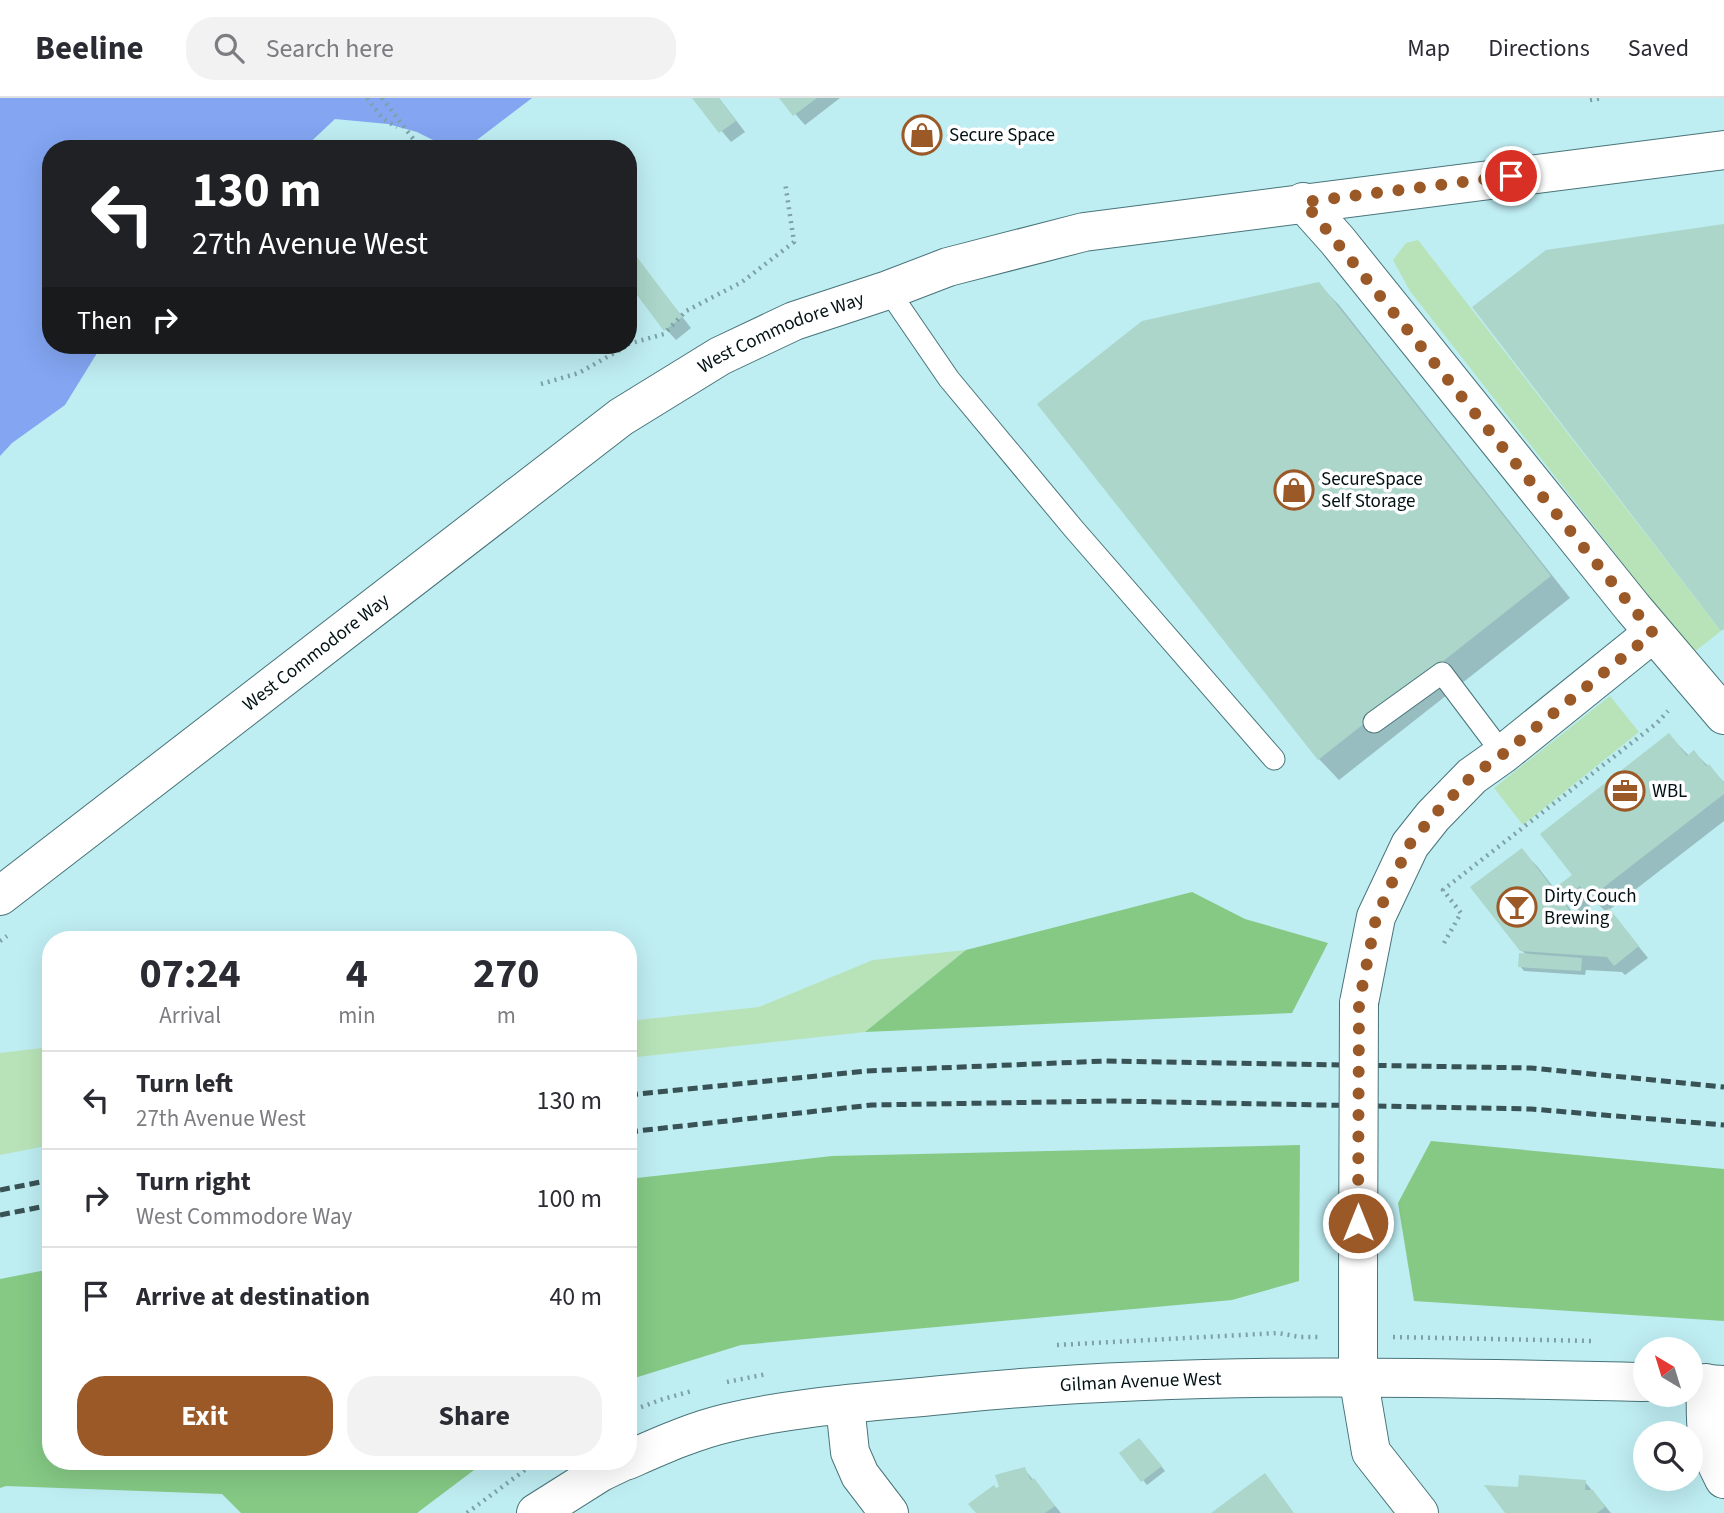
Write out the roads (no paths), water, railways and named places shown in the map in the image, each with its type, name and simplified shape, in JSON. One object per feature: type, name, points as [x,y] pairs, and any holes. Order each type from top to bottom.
[{"type":"street","name":"West Commodore Way","points":[[0,896],[621,416],[720,356],[794,321],[948,267],[1084,232],[1724,150]]},
{"type":"street","points":[[1304,202],[1653,633],[1724,715]]},
{"type":"street","points":[[1419,1513],[1371,1452],[1358,1376],[1359,1003],[1376,918],[1409,845],[1433,816],[1472,776],[1653,633]]},
{"type":"street","name":"Gilman Avenue West","points":[[637,1456],[725,1423],[845,1405],[995,1390],[1184,1380],[1358,1376],[1633,1382]]},
{"type":"street","points":[[1707,1384],[1705,1425],[1710,1453],[1724,1479]]},
{"type":"street","points":[[845,1405],[850,1452],[860,1475],[889,1513]]},
{"type":"street","name":"Gilman Avenue West","points":[[536,1513],[605,1470]]},
{"type":"lane","points":[[888,290],[949,379],[1073,528],[1275,759]]},
{"type":"lane","points":[[1374,722],[1442,673],[1503,754]]},
{"type":"water","points":[[0,98],[532,98],[477,140],[433,140],[417,132],[388,124],[335,119],[313,140],[42,140],[42,354],[96,354],[65,405],[12,443],[0,456]]},
{"type":"railway","points":[[637,1094],[866,1071],[1106,1061],[1531,1068],[1724,1087]]},
{"type":"railway","points":[[637,1131],[872,1105],[1114,1101],[1531,1109],[1724,1125]]},
{"type":"railway","points":[[0,1190],[42,1182]]},
{"type":"railway","points":[[0,1215],[42,1207]]},
{"type":"place","name":"Secure Space","points":[[922,135]]},
{"type":"place","name":"SecureSpace Self Storage","points":[[1294,490]]},
{"type":"place","name":"WBL","points":[[1625,791]]},
{"type":"place","name":"Dirty Couch Brewing","points":[[1517,907]]}]
